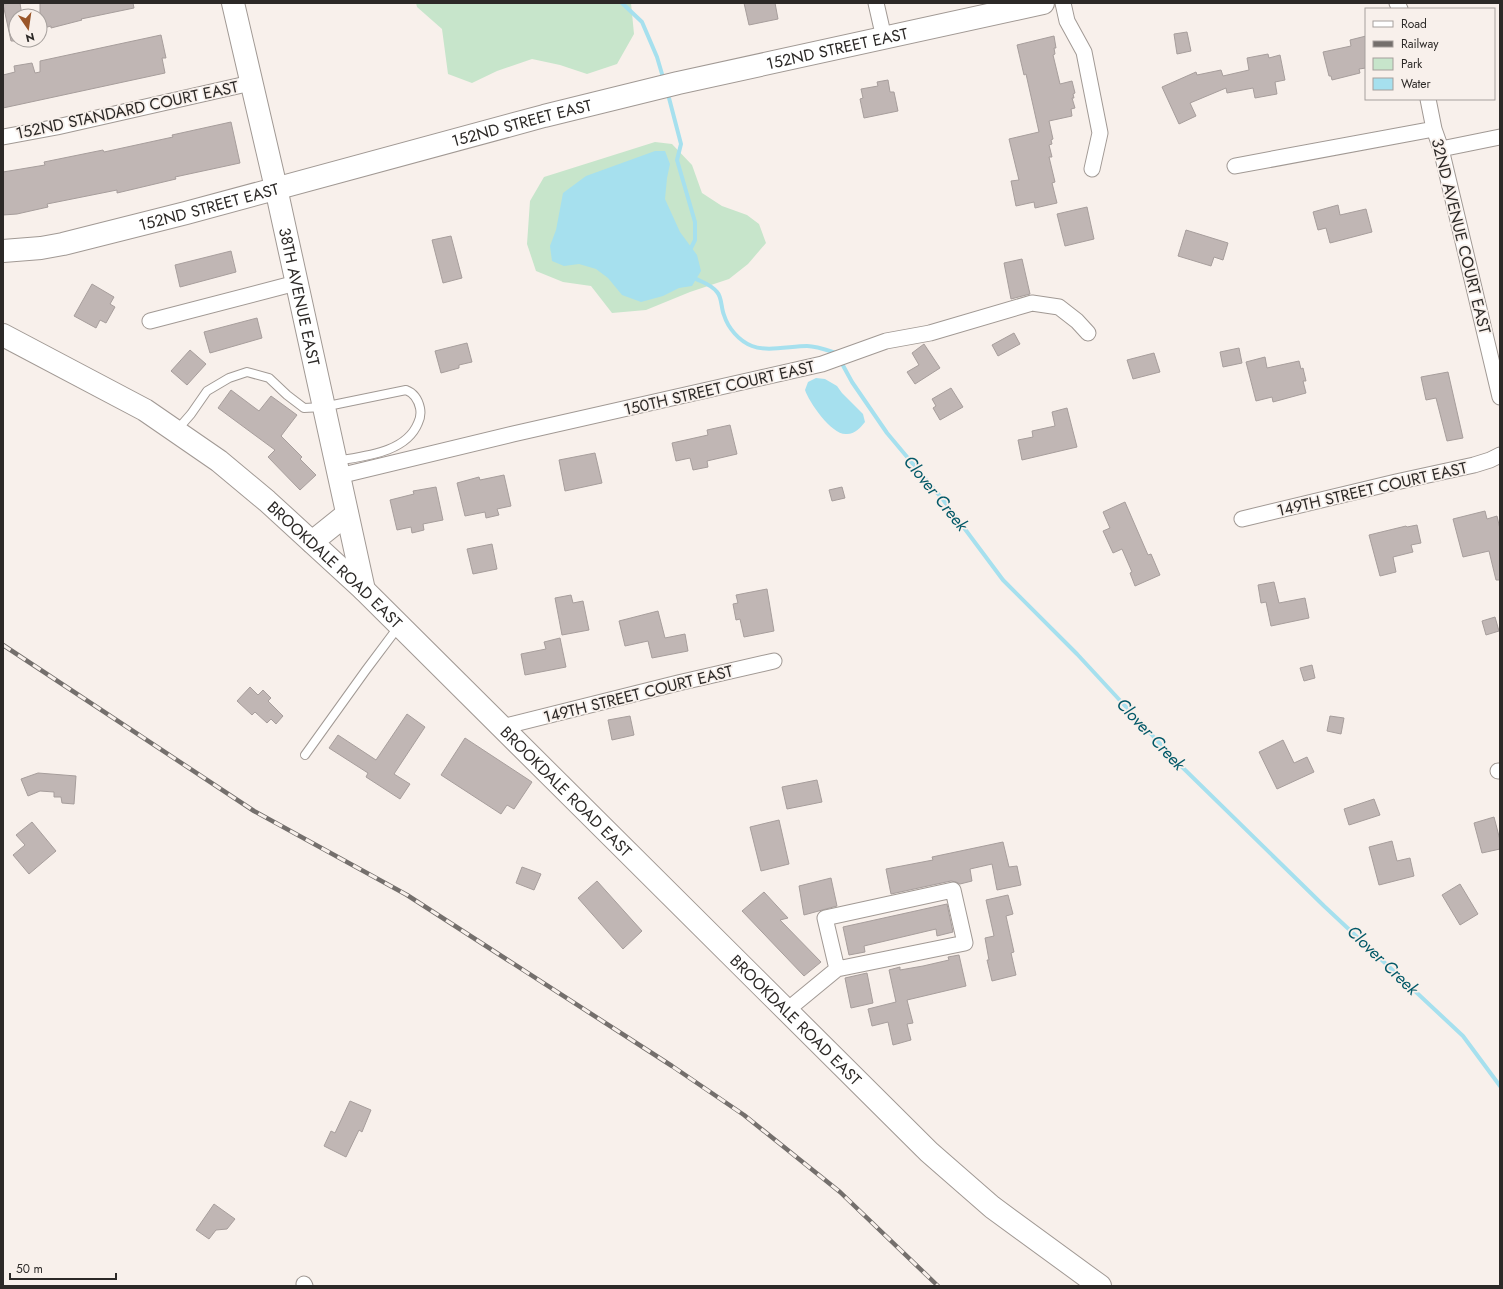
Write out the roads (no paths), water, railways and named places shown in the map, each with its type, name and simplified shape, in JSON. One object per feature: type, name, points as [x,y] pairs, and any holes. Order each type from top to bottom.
[{"type":"main road","name":"38TH AVENUE EAST","points":[[233,3],[250,83],[276,188],[364,590]]},
{"type":"main road","name":"152ND STREET EAST","points":[[3,251],[41,248],[63,244],[178,215],[544,116],[678,83],[1043,3]]},
{"type":"main road","name":"BROOKDALE ROAD EAST","points":[[3,335],[145,410],[219,461],[267,500],[364,590],[880,1105],[929,1152],[992,1207],[1100,1286]]},
{"type":"main road","points":[[312,542],[347,514]]},
{"type":"street","points":[[876,3],[884,38]]},
{"type":"street","points":[[1063,3],[1067,21],[1084,52],[1100,133],[1092,169]]},
{"type":"street","name":"152ND STANDARD COURT EAST","points":[[3,137],[57,127],[250,83]]},
{"type":"street","name":"32ND AVENUE COURT EAST","points":[[1428,100],[1500,396]]},
{"type":"street","points":[[1235,166],[1434,129]]},
{"type":"street","points":[[1441,149],[1500,137]]},
{"type":"street","points":[[150,321],[296,283]]},
{"type":"street","name":"150TH STREET COURT EAST","points":[[337,469],[513,434],[822,364],[886,341],[930,333],[1032,303],[1059,307],[1077,321],[1088,333]]},
{"type":"street","name":"149TH STREET COURT EAST","points":[[1242,519],[1474,465],[1500,455]]},
{"type":"street","name":"149TH STREET COURT EAST","points":[[502,727],[678,683],[774,661]]},
{"type":"street","points":[[786,1011],[837,969],[965,943],[953,890],[825,918],[837,969]]},
{"type":"lane","points":[[176,431],[208,391],[229,378],[247,372],[269,378],[304,408],[323,407],[406,390],[415,396],[419,403],[421,412],[419,420],[411,435],[394,447],[337,469]]},
{"type":"lane","points":[[305,755],[366,670],[400,626]]},
{"type":"water","points":[[655,151],[665,151],[670,164],[665,199],[680,232],[697,255],[701,271],[692,286],[679,288],[663,296],[641,302],[622,295],[608,278],[596,269],[579,264],[564,266],[552,261],[550,246],[556,230],[563,193],[586,176]]},
{"type":"water","points":[[816,378],[825,379],[837,386],[863,414],[865,422],[857,430],[850,434],[841,433],[828,424],[816,410],[805,390],[808,382]]},
{"type":"waterway","points":[[622,3],[642,22],[657,57],[662,74]]},
{"type":"waterway","points":[[669,98],[681,144],[677,160],[695,222],[695,240],[690,250]]},
{"type":"waterway","points":[[691,276],[708,285],[719,294],[728,325],[735,334],[747,344],[764,349],[810,346],[825,349],[837,354]]},
{"type":"waterway","name":"Clover Creek","points":[[840,360],[852,382],[887,433],[944,501],[1003,580],[1077,654],[1177,762],[1324,906],[1463,1036],[1500,1086]]},
{"type":"railway","points":[[3,645],[254,811],[407,895],[672,1066],[744,1115],[840,1192],[938,1286]]}]
